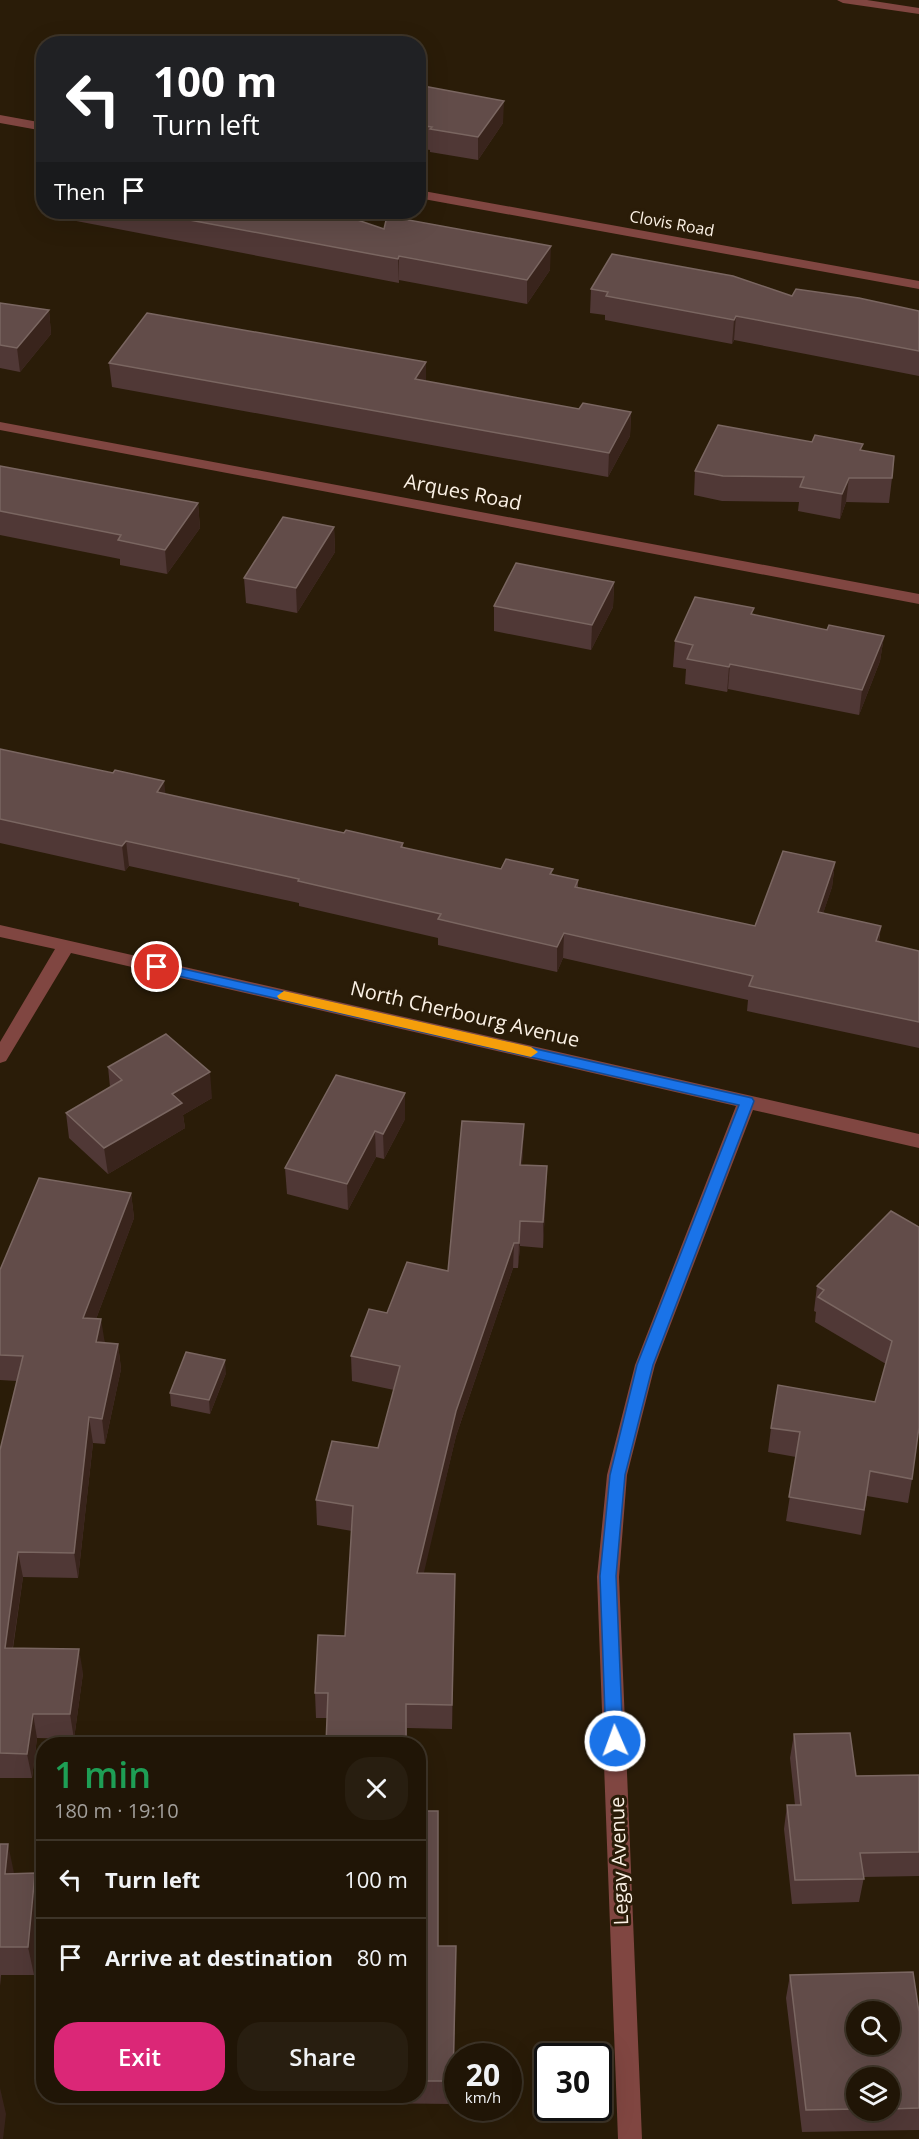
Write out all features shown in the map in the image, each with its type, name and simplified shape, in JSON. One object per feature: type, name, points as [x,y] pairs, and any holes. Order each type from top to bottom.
[{"type":"street","points":[[843,0],[919,11]]},
{"type":"street","points":[[0,119],[36,126]]},
{"type":"street","name":"Clovis Road","points":[[426,195],[919,285]]},
{"type":"street","name":"Arques Road","points":[[0,426],[919,599]]},
{"type":"street","name":"North Cherbourg Avenue","points":[[0,931],[919,1141]]},
{"type":"street","points":[[0,1057],[66,946]]},
{"type":"street","name":"Legay Avenue","points":[[630,2139],[608,1576],[617,1475],[645,1365],[747,1101]]},
{"type":"building","points":[[426,86],[504,101],[478,137],[430,129],[432,127],[426,126]]},
{"type":"building","points":[[184,219],[355,219],[384,229],[386,219],[403,219],[551,246],[527,280],[399,256],[398,259]]},
{"type":"building","points":[[612,254],[733,276],[792,296],[796,289],[859,298],[919,311],[919,351],[736,316],[734,320],[606,296],[608,292],[591,289]]},
{"type":"building","points":[[0,303],[49,310],[17,348],[0,345]]},
{"type":"building","points":[[147,313],[426,362],[415,379],[579,409],[583,403],[631,412],[609,453],[109,363]]},
{"type":"building","points":[[718,425],[812,442],[815,435],[863,444],[860,450],[894,456],[892,478],[849,478],[842,494],[800,487],[804,477],[723,476],[695,471]]},
{"type":"building","points":[[0,466],[198,503],[165,550],[118,540],[121,535],[0,511]]},
{"type":"building","points":[[283,517],[334,527],[296,588],[244,578]]},
{"type":"building","points":[[516,563],[614,582],[592,625],[494,606]]},
{"type":"building","points":[[695,597],[754,608],[751,614],[827,630],[829,625],[884,636],[862,690],[730,664],[729,667],[687,659],[693,645],[675,641]]},
{"type":"building","points":[[0,749],[113,773],[115,770],[164,781],[157,792],[344,833],[346,830],[403,843],[401,847],[501,869],[506,859],[553,869],[550,874],[578,880],[575,887],[755,926],[783,851],[835,862],[818,912],[881,926],[876,941],[919,951],[919,1022],[749,986],[753,976],[564,933],[557,947],[438,919],[441,914],[298,881],[299,879],[126,841],[122,846],[0,819]]},
{"type":"building","points":[[166,1034],[210,1072],[172,1094],[182,1103],[104,1148],[66,1113],[122,1080],[108,1067]]},
{"type":"building","points":[[336,1075],[405,1093],[383,1134],[375,1131],[347,1184],[285,1168]]},
{"type":"building","points":[[462,1121],[524,1124],[520,1165],[547,1166],[543,1222],[520,1221],[519,1243],[514,1243],[456,1411],[417,1573],[455,1574],[452,1705],[406,1704],[406,1737],[326,1737],[328,1693],[315,1693],[318,1635],[345,1636],[353,1506],[316,1500],[332,1441],[378,1448],[400,1366],[351,1356],[369,1309],[387,1313],[407,1262],[448,1271]]},
{"type":"building","points":[[39,1178],[131,1193],[83,1318],[101,1319],[96,1342],[118,1344],[102,1419],[89,1417],[74,1553],[18,1552],[5,1648],[79,1649],[70,1714],[33,1714],[27,1754],[0,1753],[0,1450],[23,1356],[0,1355],[0,1270]]},
{"type":"building","points":[[891,1211],[919,1227],[919,1427],[912,1479],[870,1471],[864,1510],[789,1497],[800,1432],[771,1428],[778,1385],[875,1402],[892,1341],[818,1297],[824,1290],[817,1286]]},
{"type":"building","points":[[186,1352],[225,1360],[209,1400],[170,1393]]},
{"type":"building","points":[[850,1733],[856,1776],[919,1775],[919,1852],[860,1853],[864,1879],[795,1880],[787,1805],[801,1805],[794,1734]]},
{"type":"building","points":[[426,1811],[438,1811],[438,1946],[456,1946],[454,2043],[444,2043],[444,2081],[426,2081]]},
{"type":"building","points":[[0,1844],[8,1844],[5,1874],[35,1873],[28,1947],[0,1947]]},
{"type":"building","points":[[913,1972],[919,2012],[919,2108],[900,2109],[900,2067],[846,2067],[846,2109],[806,2110],[790,1975]]},
{"type":"slow traffic","points":[[284,996],[531,1052]]},
{"type":"route","points":[[157,967],[747,1101],[645,1365],[617,1475],[608,1576],[615,1741]]}]
